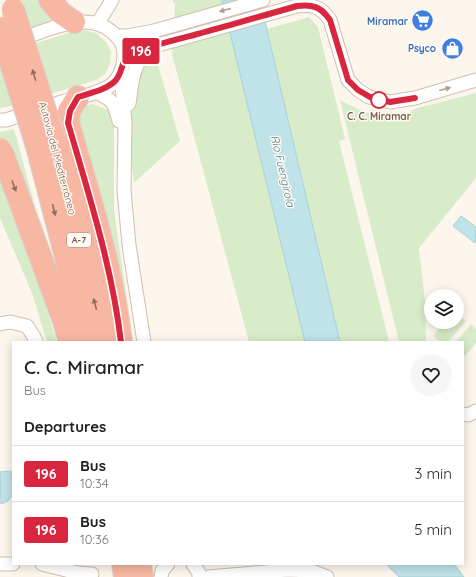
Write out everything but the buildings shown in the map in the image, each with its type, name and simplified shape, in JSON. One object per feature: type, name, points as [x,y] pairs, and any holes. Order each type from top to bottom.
[{"type":"highway","points":[[50,0],[61,13],[74,22]]},
{"type":"highway","name":"Autovía del Mediterráneo","points":[[12,5],[46,142],[104,341]]},
{"type":"highway","name":"Autovía del Mediterráneo","points":[[0,28],[46,142],[87,341]]},
{"type":"highway","points":[[87,95],[70,111],[68,123],[102,241],[117,311],[121,341]]},
{"type":"highway","points":[[0,150],[70,341]]},
{"type":"highway","points":[[123,565],[125,577]]},
{"type":"highway","points":[[140,565],[142,577]]},
{"type":"street","points":[[98,23],[112,0]]},
{"type":"street","points":[[117,36],[127,36],[154,30],[263,0]]},
{"type":"street","points":[[0,120],[6,120],[87,95],[110,86],[116,79],[122,66],[132,54],[297,6],[307,5],[317,7],[324,12],[330,20],[348,80],[358,90],[370,97],[390,102],[415,98],[476,80]]},
{"type":"street","points":[[0,47],[74,22],[98,23],[108,28],[117,36],[124,49],[122,66],[125,126],[124,190],[129,245],[144,341]]},
{"type":"street","points":[[125,126],[135,68],[143,54],[153,47]]},
{"type":"street","points":[[87,95],[107,98],[114,104],[124,143]]},
{"type":"street","points":[[0,324],[10,322],[27,326],[36,341]]},
{"type":"street","points":[[464,414],[468,415],[476,411]]},
{"type":"street","points":[[0,564],[12,564]]},
{"type":"street","points":[[46,565],[78,574],[92,572]]},
{"type":"street","points":[[194,565],[200,577]]},
{"type":"street","points":[[209,577],[288,570],[312,571],[327,577]]},
{"type":"green space","points":[[19,0],[39,0],[56,19],[27,29]]},
{"type":"green space","points":[[172,0],[222,0],[305,341],[249,341],[172,54],[175,4]]},
{"type":"green space","points":[[309,17],[318,27],[345,139],[339,141],[389,341],[340,341],[267,29]]},
{"type":"green space","points":[[80,29],[96,33],[106,42],[111,52],[110,64],[105,74],[96,80],[0,108],[0,55]]},
{"type":"green space","points":[[155,55],[180,141],[134,183],[129,141],[132,102],[136,78],[145,60]]},
{"type":"green space","points":[[476,93],[476,178],[419,248],[424,292],[424,329],[426,329],[426,341],[399,341],[340,100],[377,116],[397,118],[406,115],[414,109]]},
{"type":"green space","points":[[92,104],[106,109],[112,114],[114,121],[114,210],[130,321],[125,321],[78,139],[80,110],[85,106]]},
{"type":"green space","points":[[14,129],[58,291],[6,146],[0,138],[0,132]]},
{"type":"green space","points":[[0,174],[41,291],[57,341],[47,341],[32,293],[0,218]]},
{"type":"green space","points":[[471,324],[476,329],[476,343],[464,357],[464,341],[457,341]]},
{"type":"green space","points":[[438,329],[459,329],[449,341],[439,341],[433,336]]},
{"type":"water","name":"Rio Fuengirola","points":[[222,0],[260,0],[340,341],[305,341]]},
{"type":"water","points":[[461,216],[476,227],[475,243],[453,226]]},
{"type":"water","points":[[11,471],[12,482],[12,495],[8,501],[1,504],[0,472]]},
{"type":"water","points":[[387,565],[455,565],[464,577],[399,577]]},
{"type":"bus line","name":"196","points":[[121,341],[117,311],[102,241],[68,123],[70,111],[78,97],[110,86],[121,71],[124,60],[132,54],[158,45],[297,6],[307,5],[317,7],[324,12],[330,20],[348,80],[358,90],[370,97],[390,102],[415,98]]},
{"type":"place","name":"Miramar","points":[[423,21]]},
{"type":"place","name":"Psyco","points":[[452,48]]},
{"type":"place","name":"C. C. Miramar","points":[[379,100]]}]
